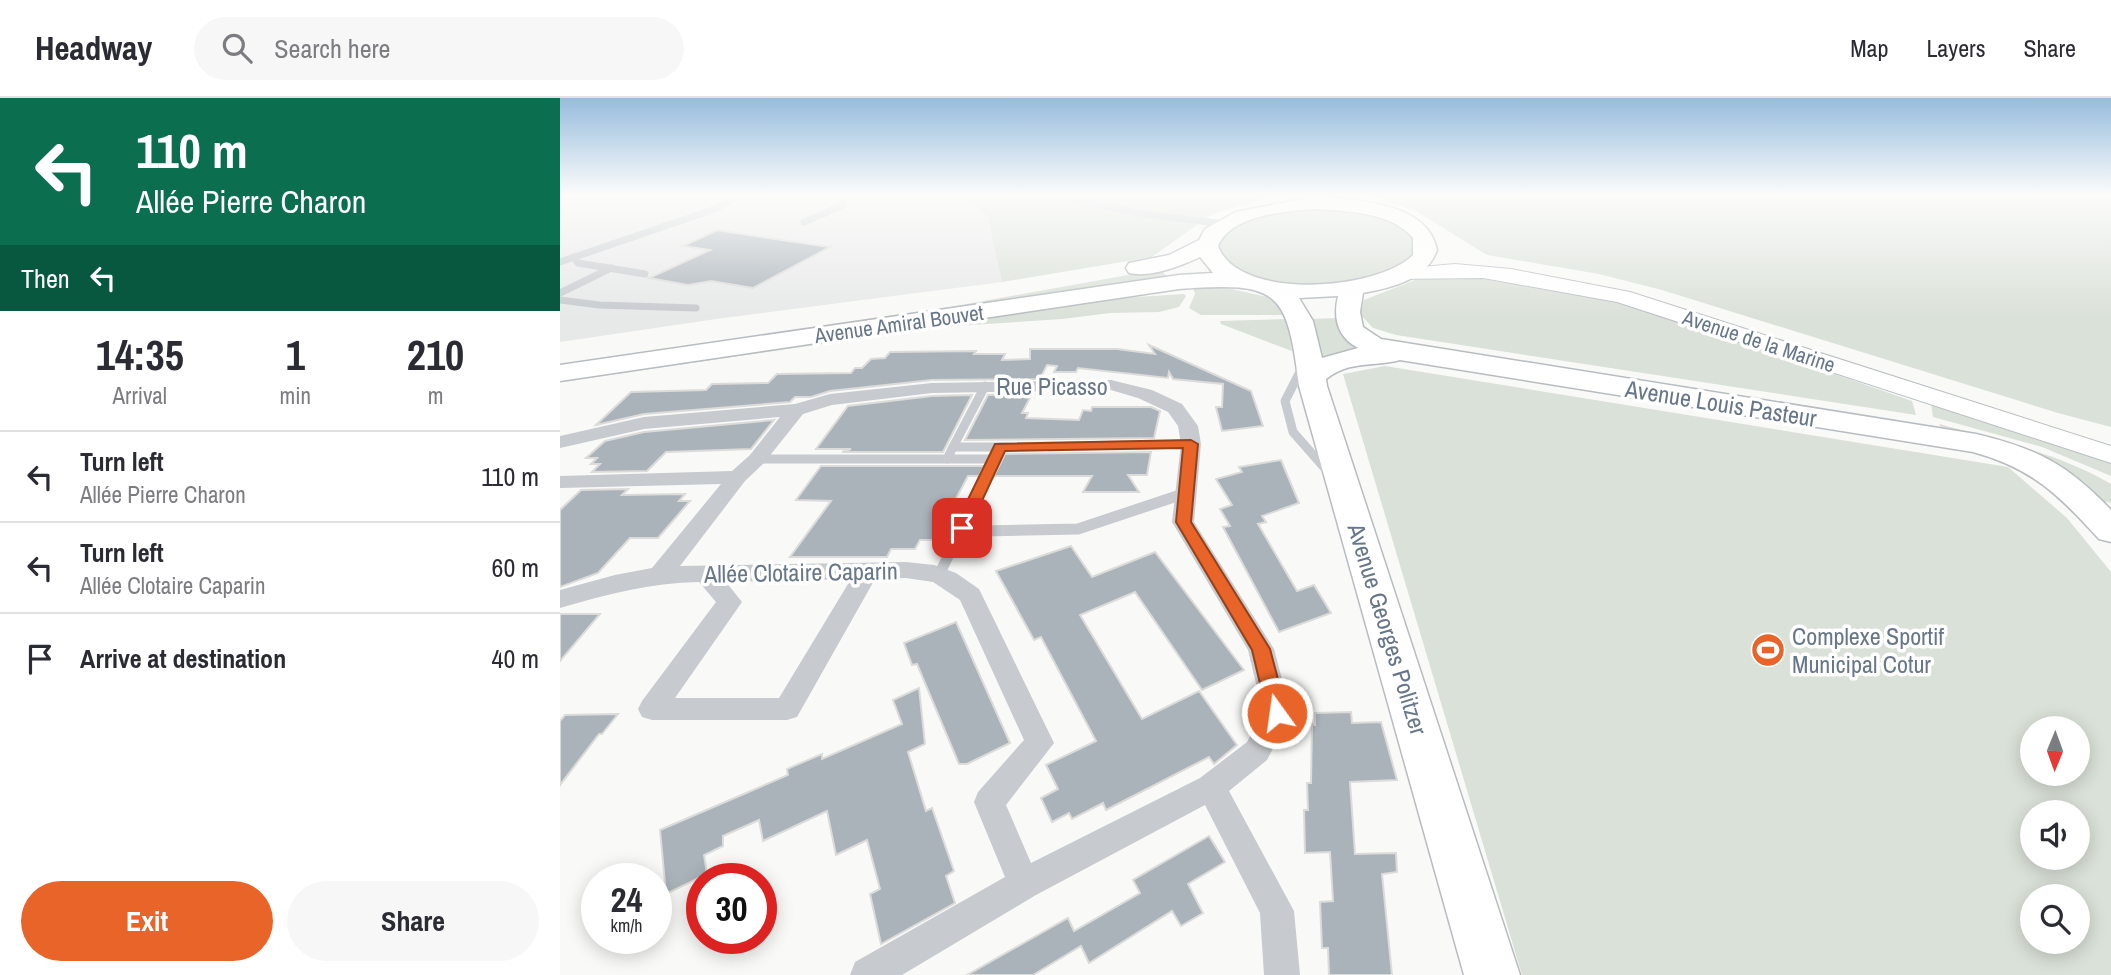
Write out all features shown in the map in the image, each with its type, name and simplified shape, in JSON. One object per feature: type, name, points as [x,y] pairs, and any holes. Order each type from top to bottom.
[{"type":"main road","points":[[1212,236],[1208,244],[1210,258],[1225,272],[1237,278],[1302,291],[1352,289],[1399,275],[1418,264],[1426,251],[1425,238]]},
{"type":"main road","name":"Avenue de la Marine","points":[[1425,238],[1439,250],[1453,255],[1627,286],[2016,413],[2111,438]]},
{"type":"main road","name":"Avenue Amiral Bouvet","points":[[560,361],[806,326],[1114,273],[1176,260],[1208,244]]},
{"type":"main road","name":"Avenue de la Marine","points":[[1399,275],[1424,270],[1462,270],[1540,281],[1622,297],[2111,455]]},
{"type":"main road","name":"Avenue Amiral Bouvet","points":[[560,373],[1179,282],[1237,278]]},
{"type":"main road","name":"Avenue Georges Politzer","points":[[1278,288],[1292,301],[1301,317],[1310,366],[1492,975]]},
{"type":"main road","name":"Avenue Louis Pasteur","points":[[1352,289],[1346,310],[1348,324],[1357,338],[1367,343],[1416,355],[1995,448],[2033,460],[2053,472],[2068,484],[2111,531]]},
{"type":"main road","points":[[1310,366],[1371,354],[1416,355]]},
{"type":"street","name":"Rue Picasso","points":[[560,442],[643,424],[796,410],[830,400],[932,388],[985,386],[1111,385],[1145,394],[1175,408],[1188,426],[1191,444],[1183,522],[1261,649],[1277,713],[1257,751],[1211,787],[1024,884],[868,975]]},
{"type":"street","points":[[560,599],[615,583],[660,575],[738,477],[757,459],[796,410]]},
{"type":"street","points":[[560,482],[738,477]]},
{"type":"street","points":[[705,574],[730,602],[652,709],[787,709],[867,571]]},
{"type":"street","name":"Allée Clotaire Caparin","points":[[660,575],[867,571],[940,573]]},
{"type":"street","points":[[940,573],[954,580],[970,595],[1040,744],[989,802],[1024,884]]},
{"type":"street","points":[[1211,787],[1277,911],[1282,975]]},
{"type":"lane","points":[[560,261],[636,236]]},
{"type":"lane","points":[[574,257],[578,263],[645,274]]},
{"type":"lane","points":[[560,293],[611,268]]},
{"type":"lane","points":[[560,300],[599,305],[696,308]]},
{"type":"lane","points":[[947,459],[985,386]]},
{"type":"lane","points":[[953,447],[1191,444]]},
{"type":"lane","points":[[940,573],[1000,447]]},
{"type":"lane","points":[[757,459],[995,459]]},
{"type":"lane","points":[[983,531],[1078,528],[1186,493]]},
{"type":"shaded area","points":[[560,236],[993,236],[1002,282],[560,342]]},
{"type":"shaded area","points":[[992,236],[1181,236],[1152,257],[1002,282]]},
{"type":"shaded area","points":[[1223,236],[1415,236],[1414,260],[1373,281],[1302,288],[1239,273],[1216,247]]},
{"type":"shaded area","points":[[1456,236],[2111,236],[2111,427],[1662,290],[1599,274],[1487,255]]},
{"type":"shaded area","points":[[1161,269],[1169,280],[560,366],[867,322]]},
{"type":"shaded area","points":[[1459,275],[1611,300],[1734,339],[1912,401],[1916,415],[1396,335],[1373,328],[1360,314],[1364,300],[1425,276]]},
{"type":"shaded area","points":[[1192,285],[1219,286],[1280,300],[1285,315],[1201,315],[1189,308],[1195,294]]},
{"type":"shaded area","points":[[1118,296],[1186,296],[1179,307],[1159,312],[1110,313],[940,327],[560,382],[560,378]]},
{"type":"shaded area","points":[[1340,318],[1360,349],[1323,359],[1315,358],[1309,319]]},
{"type":"shaded area","points":[[1287,319],[1292,351],[1221,324],[1220,321]]},
{"type":"shaded area","name":"Complexe Sportif Municipal Cotur","points":[[1385,366],[2008,467],[2067,518],[2111,572],[2111,975],[1522,975],[1343,374]]},
{"type":"shaded area","points":[[1931,403],[2111,462],[2111,476],[2042,447],[1933,417]]},
{"type":"shaded area","points":[[1939,424],[2027,448],[2091,473],[2111,484],[2111,503],[2096,500],[1943,432]]},
{"type":"building","points":[[704,236],[756,236],[830,247],[753,288],[711,281],[688,285],[649,278],[710,250],[683,246]]},
{"type":"building","points":[[1149,345],[1251,391],[1263,426],[1222,431],[1216,407],[1222,407],[1223,384],[1173,379],[1169,372],[1168,378],[1078,368],[1076,372],[1054,372],[1057,366],[1047,365],[1040,379],[932,380],[830,391],[811,397],[795,397],[790,402],[644,414],[596,425],[631,392],[706,390],[712,384],[768,383],[777,374],[851,373],[855,368],[862,368],[871,359],[885,358],[890,352],[976,351],[974,354],[1005,354],[1002,360],[1030,359],[1030,349],[1117,349],[1155,354]]},
{"type":"building","points":[[1032,394],[1022,413],[1028,413],[1026,418],[1079,420],[1083,410],[1091,411],[1092,407],[1151,407],[1160,411],[1154,438],[965,440],[988,395]]},
{"type":"building","points":[[972,395],[943,452],[842,452],[851,449],[816,449],[848,406],[932,396]]},
{"type":"building","points":[[774,420],[751,449],[666,452],[647,471],[592,472],[600,464],[591,464],[597,458],[586,458],[605,441],[644,432]]},
{"type":"building","points":[[1151,452],[1147,475],[1128,475],[1139,492],[1083,492],[1092,476],[994,476],[1005,454]]},
{"type":"building","points":[[1281,460],[1299,503],[1262,516],[1266,522],[1258,524],[1297,591],[1314,585],[1331,613],[1279,632],[1223,527],[1230,526],[1220,509],[1232,505],[1216,479],[1242,472],[1239,467]]},
{"type":"building","points":[[821,466],[984,466],[979,476],[968,476],[934,540],[920,540],[915,549],[891,549],[887,557],[790,557],[831,501],[796,500]]},
{"type":"building","points":[[628,489],[622,495],[685,494],[679,501],[690,501],[658,538],[630,538],[598,573],[560,587],[560,510],[581,490]]},
{"type":"building","points":[[1071,546],[1092,577],[1155,552],[1244,670],[1202,690],[1135,592],[1080,615],[1142,719],[1199,691],[1237,745],[1214,764],[1209,757],[1106,810],[1103,803],[1072,819],[1069,813],[1052,822],[1041,798],[1058,789],[1046,765],[1096,741],[1041,637],[1034,640],[996,571]]},
{"type":"building","points":[[560,614],[600,614],[560,661]]},
{"type":"building","points":[[956,622],[1010,743],[967,764],[959,764],[917,664],[912,665],[904,643]]},
{"type":"building","points":[[919,688],[925,744],[908,752],[926,811],[932,808],[954,871],[946,876],[955,903],[881,944],[870,894],[880,889],[867,840],[836,855],[827,811],[763,841],[759,820],[723,836],[723,846],[704,855],[705,863],[686,863],[686,884],[672,891],[672,863],[663,863],[660,830],[788,775],[787,769],[822,754],[822,759],[902,724],[893,700]]},
{"type":"building","points":[[1351,712],[1352,723],[1381,722],[1397,780],[1350,782],[1355,854],[1396,853],[1397,872],[1382,874],[1392,975],[1329,975],[1328,948],[1322,948],[1320,902],[1333,901],[1330,852],[1305,853],[1304,810],[1308,810],[1307,783],[1311,783],[1312,724],[1315,725],[1315,713]]},
{"type":"building","points":[[618,714],[560,785],[560,721],[565,715]]},
{"type":"building","points":[[1209,836],[1225,862],[1188,884],[1203,913],[1181,926],[1172,911],[1089,963],[1081,946],[1033,975],[967,975],[1068,918],[1074,931],[1140,893],[1133,880]]},
{"type":"place","name":"Complexe Sportif Municipal Cotur","points":[[1768,650]]},
{"type":"route","points":[[962,528],[1000,447],[1191,444],[1183,522],[1261,649],[1277,713]]}]
